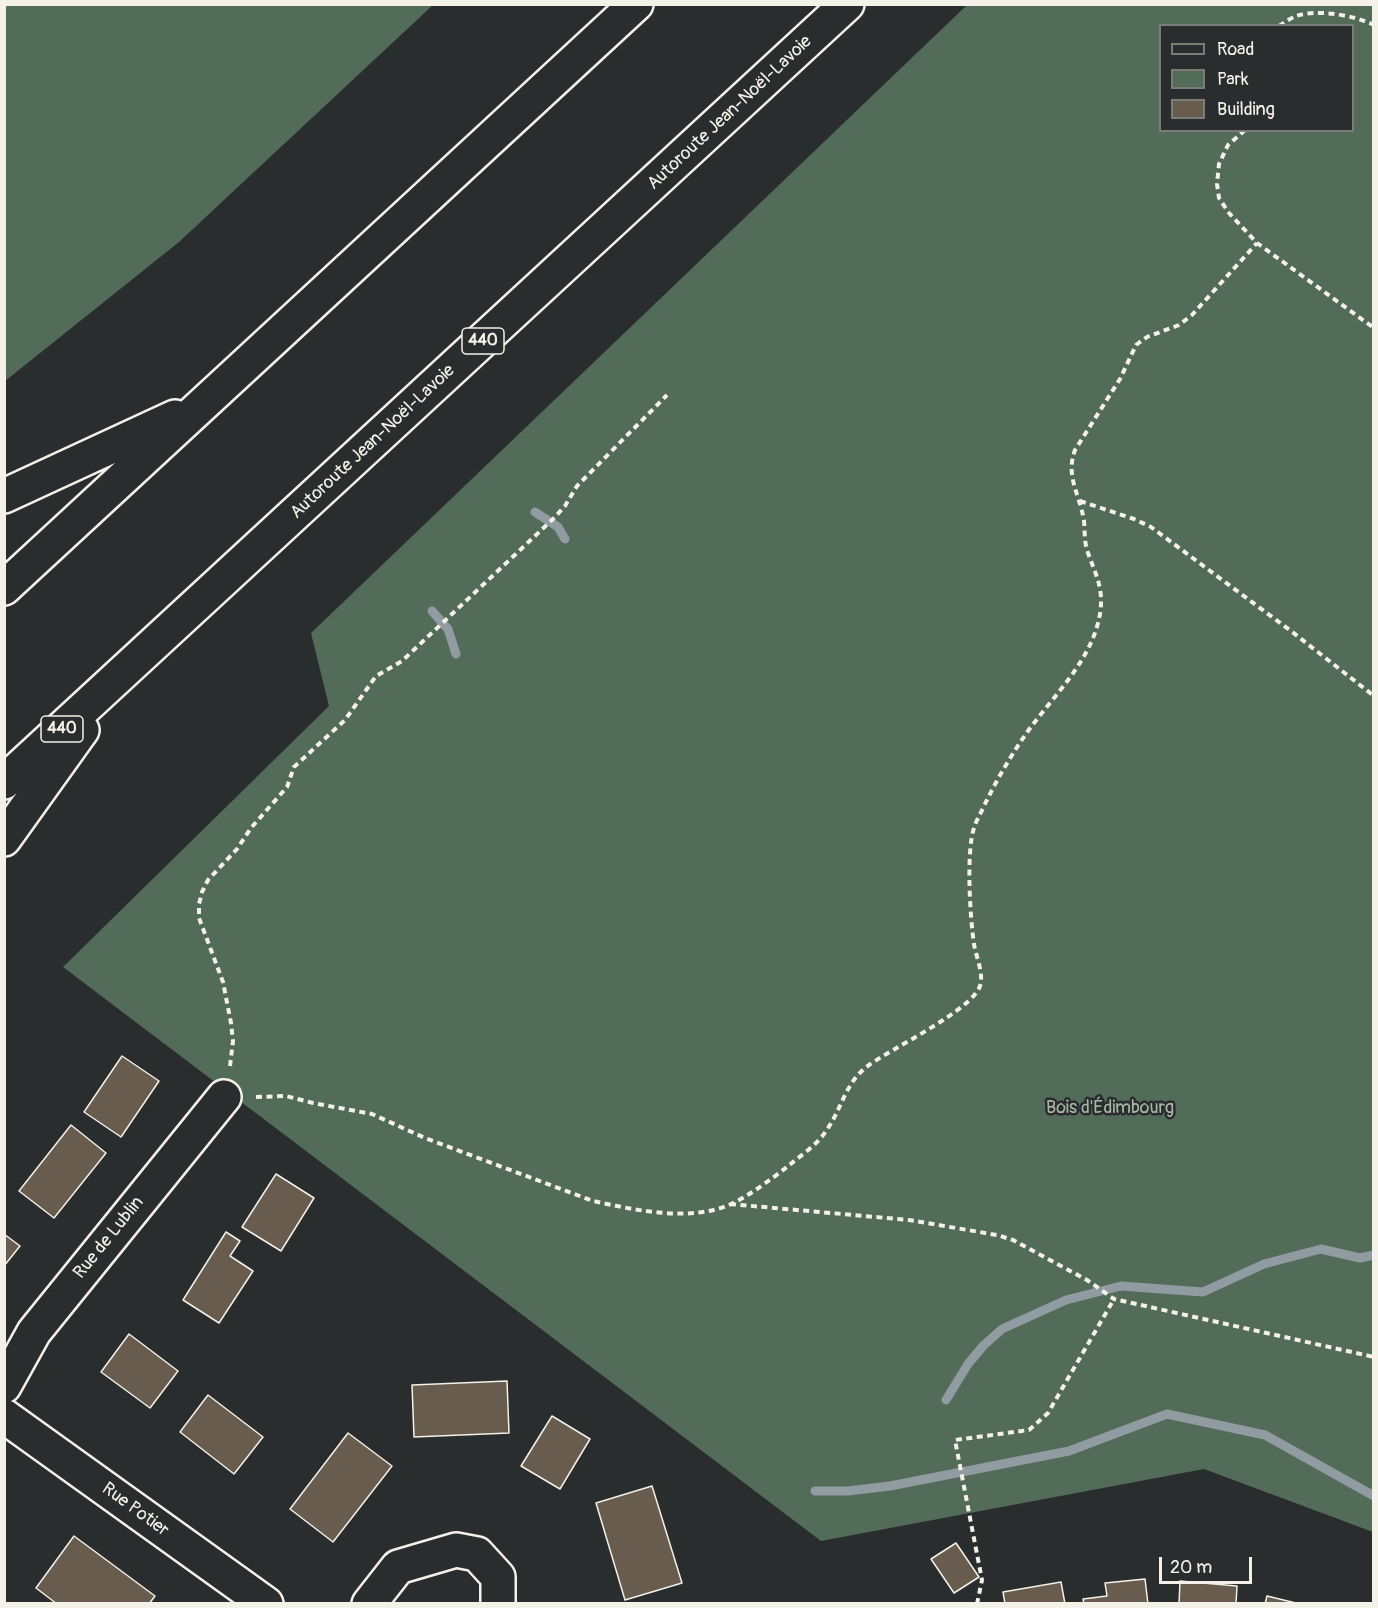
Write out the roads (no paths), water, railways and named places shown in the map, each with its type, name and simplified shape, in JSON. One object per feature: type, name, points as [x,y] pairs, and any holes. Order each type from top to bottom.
[{"type":"main road","points":[[4,588],[636,4]]},
{"type":"main road","name":"Autoroute Jean-Noël-Lavoie","points":[[4,782],[847,4]]},
{"type":"main road","points":[[4,496],[203,404]]},
{"type":"main road","points":[[4,839],[120,677]]},
{"type":"main road","name":"Rue de Lublin","points":[[4,1386],[34,1332],[224,1097]]},
{"type":"main road","name":"Rue Potier","points":[[4,1416],[266,1604]]},
{"type":"main road","points":[[369,1604],[398,1567],[456,1550],[477,1554],[498,1577],[498,1604]]},
{"type":"waterway","points":[[535,512],[558,527],[565,539]]},
{"type":"waterway","points":[[432,611],[448,629],[456,654]]},
{"type":"waterway","points":[[946,1400],[968,1364],[1002,1329],[1066,1300],[1121,1286],[1203,1292],[1264,1264],[1321,1249],[1360,1258],[1374,1255]]},
{"type":"waterway","points":[[815,1491],[848,1491],[890,1486],[1069,1451],[1167,1414],[1265,1435],[1374,1496]]},
{"type":"park label","name":"Bois d'Édimbourg","points":[[1110,1108]]}]
